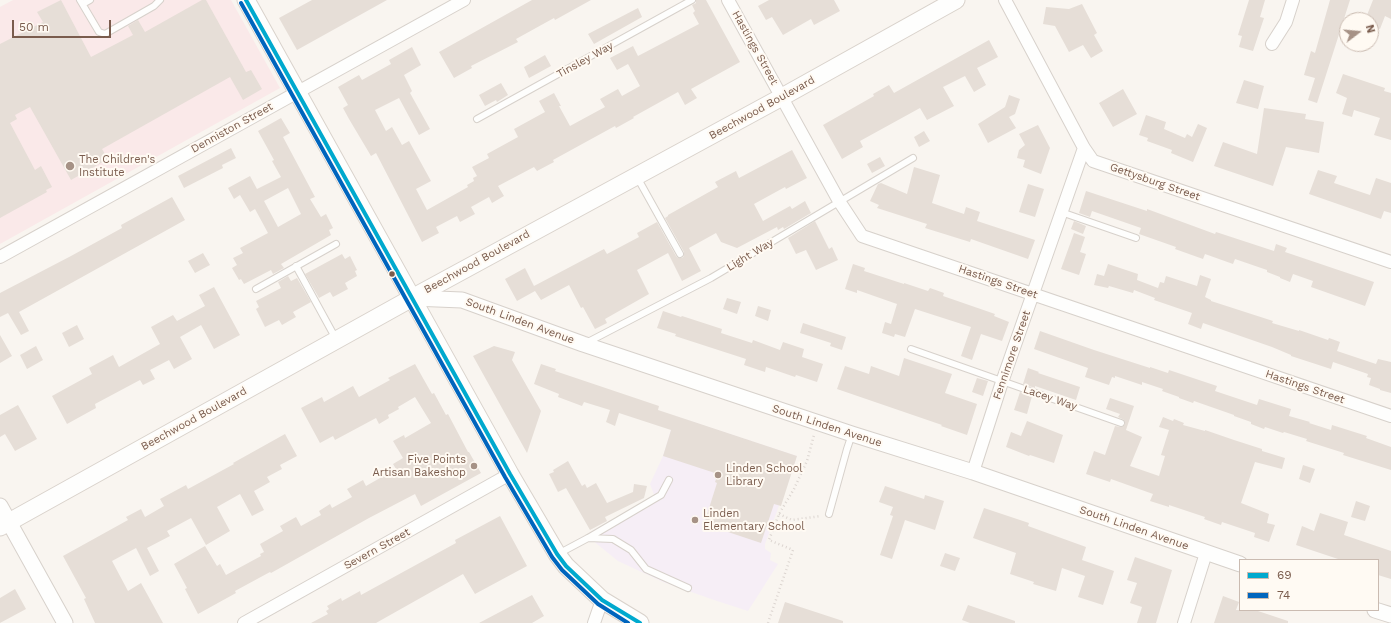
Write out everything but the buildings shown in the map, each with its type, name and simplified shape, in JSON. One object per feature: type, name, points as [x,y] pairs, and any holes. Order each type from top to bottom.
[{"type":"main road","points":[[246,0],[510,474],[557,554],[566,566],[602,600],[640,623]]},
{"type":"main road","name":"Beechwood Boulevard","points":[[4,525],[412,298],[782,97],[956,0]]},
{"type":"street","name":"Denniston Street","points":[[0,257],[464,0]]},
{"type":"street","name":"Hastings Street","points":[[728,0],[839,201],[862,236],[1391,416]]},
{"type":"street","name":"Gettysburg Street","points":[[1005,0],[1084,148],[1093,161],[1391,262]]},
{"type":"street","points":[[1272,44],[1286,22],[1293,0]]},
{"type":"street","name":"Fennimore Street","points":[[973,472],[1032,294],[1084,148]]},
{"type":"street","name":"South Linden Avenue","points":[[412,298],[462,300],[583,344],[852,434],[973,472],[1239,564]]},
{"type":"street","name":"Severn Street","points":[[244,623],[510,474]]},
{"type":"street","points":[[0,506],[4,525],[65,623]]},
{"type":"street","points":[[1184,623],[1206,553]]},
{"type":"street","points":[[594,623],[602,600]]},
{"type":"street","points":[[1378,611],[1391,616]]},
{"type":"lane","points":[[90,0],[81,2],[99,32],[105,34],[154,6],[160,0]]},
{"type":"lane","name":"Tinsley Way","points":[[477,119],[692,0]]},
{"type":"lane","name":"Light Way","points":[[583,344],[711,278],[913,158]]},
{"type":"lane","points":[[636,176],[680,254]]},
{"type":"lane","points":[[1061,212],[1136,238]]},
{"type":"lane","points":[[256,289],[336,244]]},
{"type":"lane","points":[[296,266],[337,340]]},
{"type":"lane","name":"Lacey Way","points":[[911,349],[1121,423]]},
{"type":"lane","points":[[829,514],[852,434]]},
{"type":"lane","points":[[557,554],[588,538],[662,495],[669,480]]},
{"type":"lane","points":[[588,538],[613,540],[631,550],[646,569],[688,588]]},
{"type":"path","points":[[768,623],[793,550],[769,540],[779,514],[794,489],[807,461],[814,433]]},
{"type":"path","points":[[779,514],[792,520],[829,514]]},
{"type":"shaded area","name":"The Children's Institute","points":[[13,0],[231,0],[280,88],[0,244],[0,7]]},
{"type":"shaded area","name":"Linden Elementary School","points":[[675,416],[797,456],[765,544],[765,549],[771,553],[770,560],[778,564],[748,611],[663,582],[618,561],[592,540],[594,530],[640,508],[646,509],[656,500],[650,484],[663,456]]},
{"type":"transit line","name":"69","points":[[246,0],[510,474],[557,554],[566,566],[602,600],[640,623]]},
{"type":"transit line","name":"74","points":[[241,3],[505,477],[552,557],[562,570],[598,604],[628,623]]},
{"type":"place","name":"The Children's Institute","points":[[70,166]]},
{"type":"place","name":"Five Points Artisan Bakeshop","points":[[474,466]]},
{"type":"place","name":"Linden School Library","points":[[718,475]]},
{"type":"place","name":"Linden Elementary School","points":[[695,520]]}]
